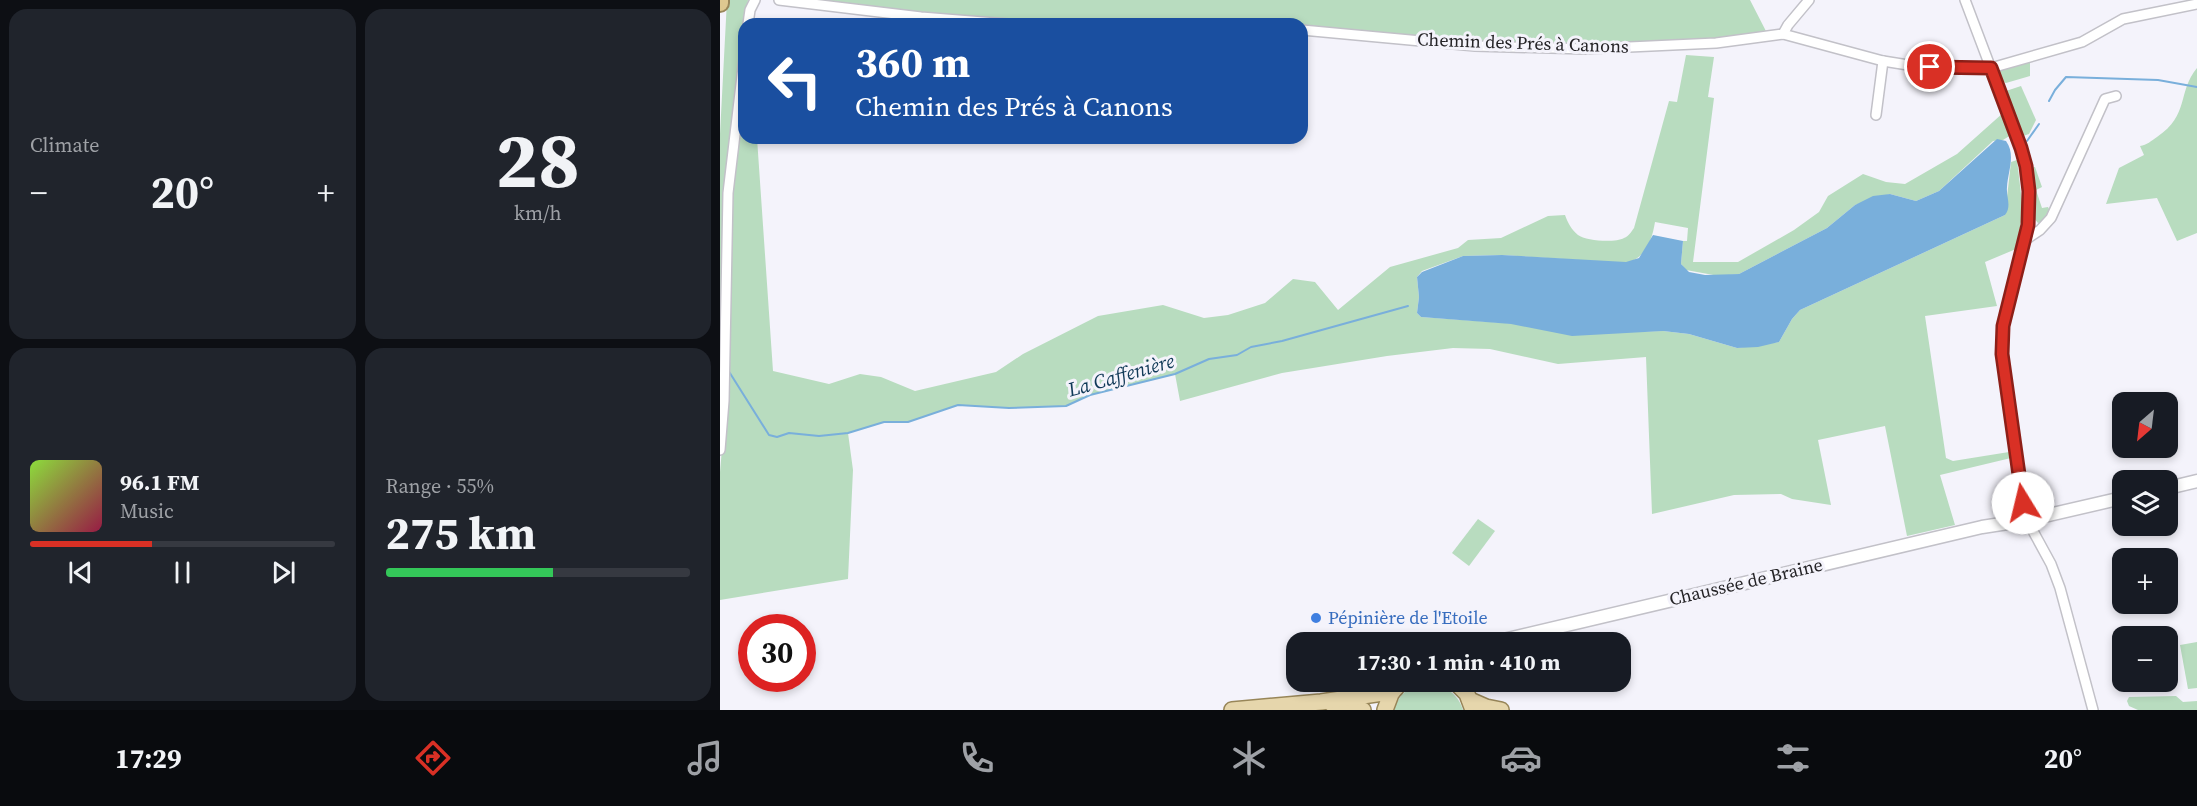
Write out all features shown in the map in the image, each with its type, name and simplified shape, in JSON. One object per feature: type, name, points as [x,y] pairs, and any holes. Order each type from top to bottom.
[{"type":"main road","points":[[1232,710],[1321,702],[1385,692]]},
{"type":"main road","points":[[1385,710],[1394,692]]},
{"type":"main road","points":[[1321,702],[1363,710]]},
{"type":"main road","points":[[1471,705],[1501,710]]},
{"type":"street","points":[[749,18],[755,0]]},
{"type":"street","points":[[779,0],[817,6],[944,18]]},
{"type":"street","points":[[1783,34],[1809,0]]},
{"type":"street","points":[[1965,0],[2026,166],[2029,209],[2025,240],[2005,318],[2002,354],[2017,466],[2027,520],[2057,580],[2093,710]]},
{"type":"street","name":"Chemin des Prés à Canons","points":[[1308,31],[1475,46],[1586,49],[1716,43],[1783,34],[1883,62],[1918,66],[1991,68],[2082,42],[2123,19],[2197,4]]},
{"type":"street","points":[[1876,116],[1883,62]]},
{"type":"street","points":[[2025,240],[2040,230],[2051,218],[2105,99],[2116,96]]},
{"type":"street","points":[[720,450],[724,401],[728,193],[738,109]]},
{"type":"street","points":[[2178,486],[2197,481]]},
{"type":"street","name":"Chaussée de Braine","points":[[1537,632],[1982,527],[1998,526],[2112,500]]},
{"type":"street","name":"Chaussée de Braine","points":[[1556,632],[1982,533],[1998,526]]},
{"type":"green space","points":[[727,0],[748,0],[746,18],[738,18],[738,83],[732,133],[720,412],[720,134]]},
{"type":"green space","points":[[788,0],[1750,0],[1769,37],[1586,46],[1469,42],[1308,29],[1308,18],[983,18]]},
{"type":"green space","points":[[1686,55],[1714,57],[1708,97],[1714,98],[1693,262],[1738,262],[1794,230],[1819,212],[1828,196],[1863,174],[1886,182],[1905,184],[1957,154],[2003,113],[2011,135],[2003,140],[1993,141],[1939,191],[1916,201],[1890,194],[1855,205],[1827,228],[1739,274],[1719,276],[1686,270],[1681,264],[1683,241],[1687,241],[1688,228],[1655,222],[1652,235],[1643,253],[1633,261],[1626,263],[1502,255],[1463,256],[1422,271],[1417,277],[1419,297],[1417,313],[1421,317],[1628,332],[1663,331],[1689,334],[1737,348],[1779,342],[1800,310],[2005,215],[2011,162],[2017,160],[2023,211],[2016,249],[1985,262],[1997,306],[1925,316],[1946,458],[1953,461],[2009,452],[2011,458],[1940,475],[1955,525],[1907,536],[1885,426],[1818,440],[1831,505],[1792,499],[1781,494],[1734,495],[1652,514],[1646,357],[1558,364],[1490,349],[1453,348],[1282,373],[1180,401],[1175,374],[1090,395],[1066,406],[1009,408],[958,405],[908,422],[884,422],[848,433],[853,470],[848,579],[720,600],[720,472],[726,401],[730,195],[738,127],[738,144],[757,144],[773,371],[829,384],[860,374],[881,377],[915,391],[996,372],[1023,354],[1098,316],[1163,305],[1204,318],[1228,315],[1265,303],[1293,279],[1315,282],[1338,310],[1390,267],[1458,248],[1468,240],[1501,238],[1548,216],[1565,215],[1576,233],[1587,239],[1620,240],[1629,235],[1634,228],[1669,101],[1677,102]]},
{"type":"green space","points":[[2030,60],[2030,76],[2006,83],[2001,81],[1996,70]]},
{"type":"green space","points":[[2197,68],[2197,233],[2177,241],[2157,198],[2106,204],[2119,168],[2144,155],[2140,146],[2157,137],[2174,120],[2179,112],[2187,86]]},
{"type":"green space","points":[[2021,86],[2036,120],[2029,134],[2023,136],[2006,91]]},
{"type":"green space","points":[[2035,167],[2042,187],[2036,190],[2042,208],[2048,207],[2050,211],[2042,222],[2038,223],[2033,217],[2030,168]]},
{"type":"green space","points":[[1478,519],[1495,531],[1469,566],[1452,553]]},
{"type":"green space","points":[[2197,642],[2197,688],[2188,689],[2180,645]]},
{"type":"green space","points":[[1405,692],[1452,692],[1463,710],[1394,710]]},
{"type":"green space","points":[[2176,696],[2183,702],[2197,701],[2197,710],[2138,710],[2129,706],[2127,701],[2129,697]]},
{"type":"water","points":[[1997,139],[2006,141],[2011,152],[2007,187],[2008,205],[2005,215],[1800,310],[1779,342],[1758,347],[1737,348],[1689,334],[1663,331],[1572,336],[1511,324],[1421,317],[1417,313],[1419,297],[1417,277],[1422,272],[1463,256],[1502,255],[1626,262],[1639,258],[1653,235],[1683,241],[1681,264],[1689,272],[1705,275],[1739,274],[1827,228],[1855,205],[1873,196],[1890,194],[1916,201],[1939,191]]},
{"type":"waterway","points":[[2049,101],[2066,77],[2158,80],[2197,87]]},
{"type":"waterway","points":[[2027,141],[2039,124]]},
{"type":"waterway","name":"La Caffenière","points":[[728,370],[769,435],[777,437],[789,433],[819,436],[848,433],[884,422],[908,422],[958,405],[1009,408],[1066,406],[1090,395],[1175,374],[1209,359],[1237,355],[1251,347],[1282,341],[1408,306]]},
{"type":"place","name":"Pépinière de l'Etoile","points":[[1316,618]]},
{"type":"route","points":[[1930,67],[1991,68],[2026,166],[2029,191],[2028,225],[2006,311],[2002,354],[2023,503]]}]
